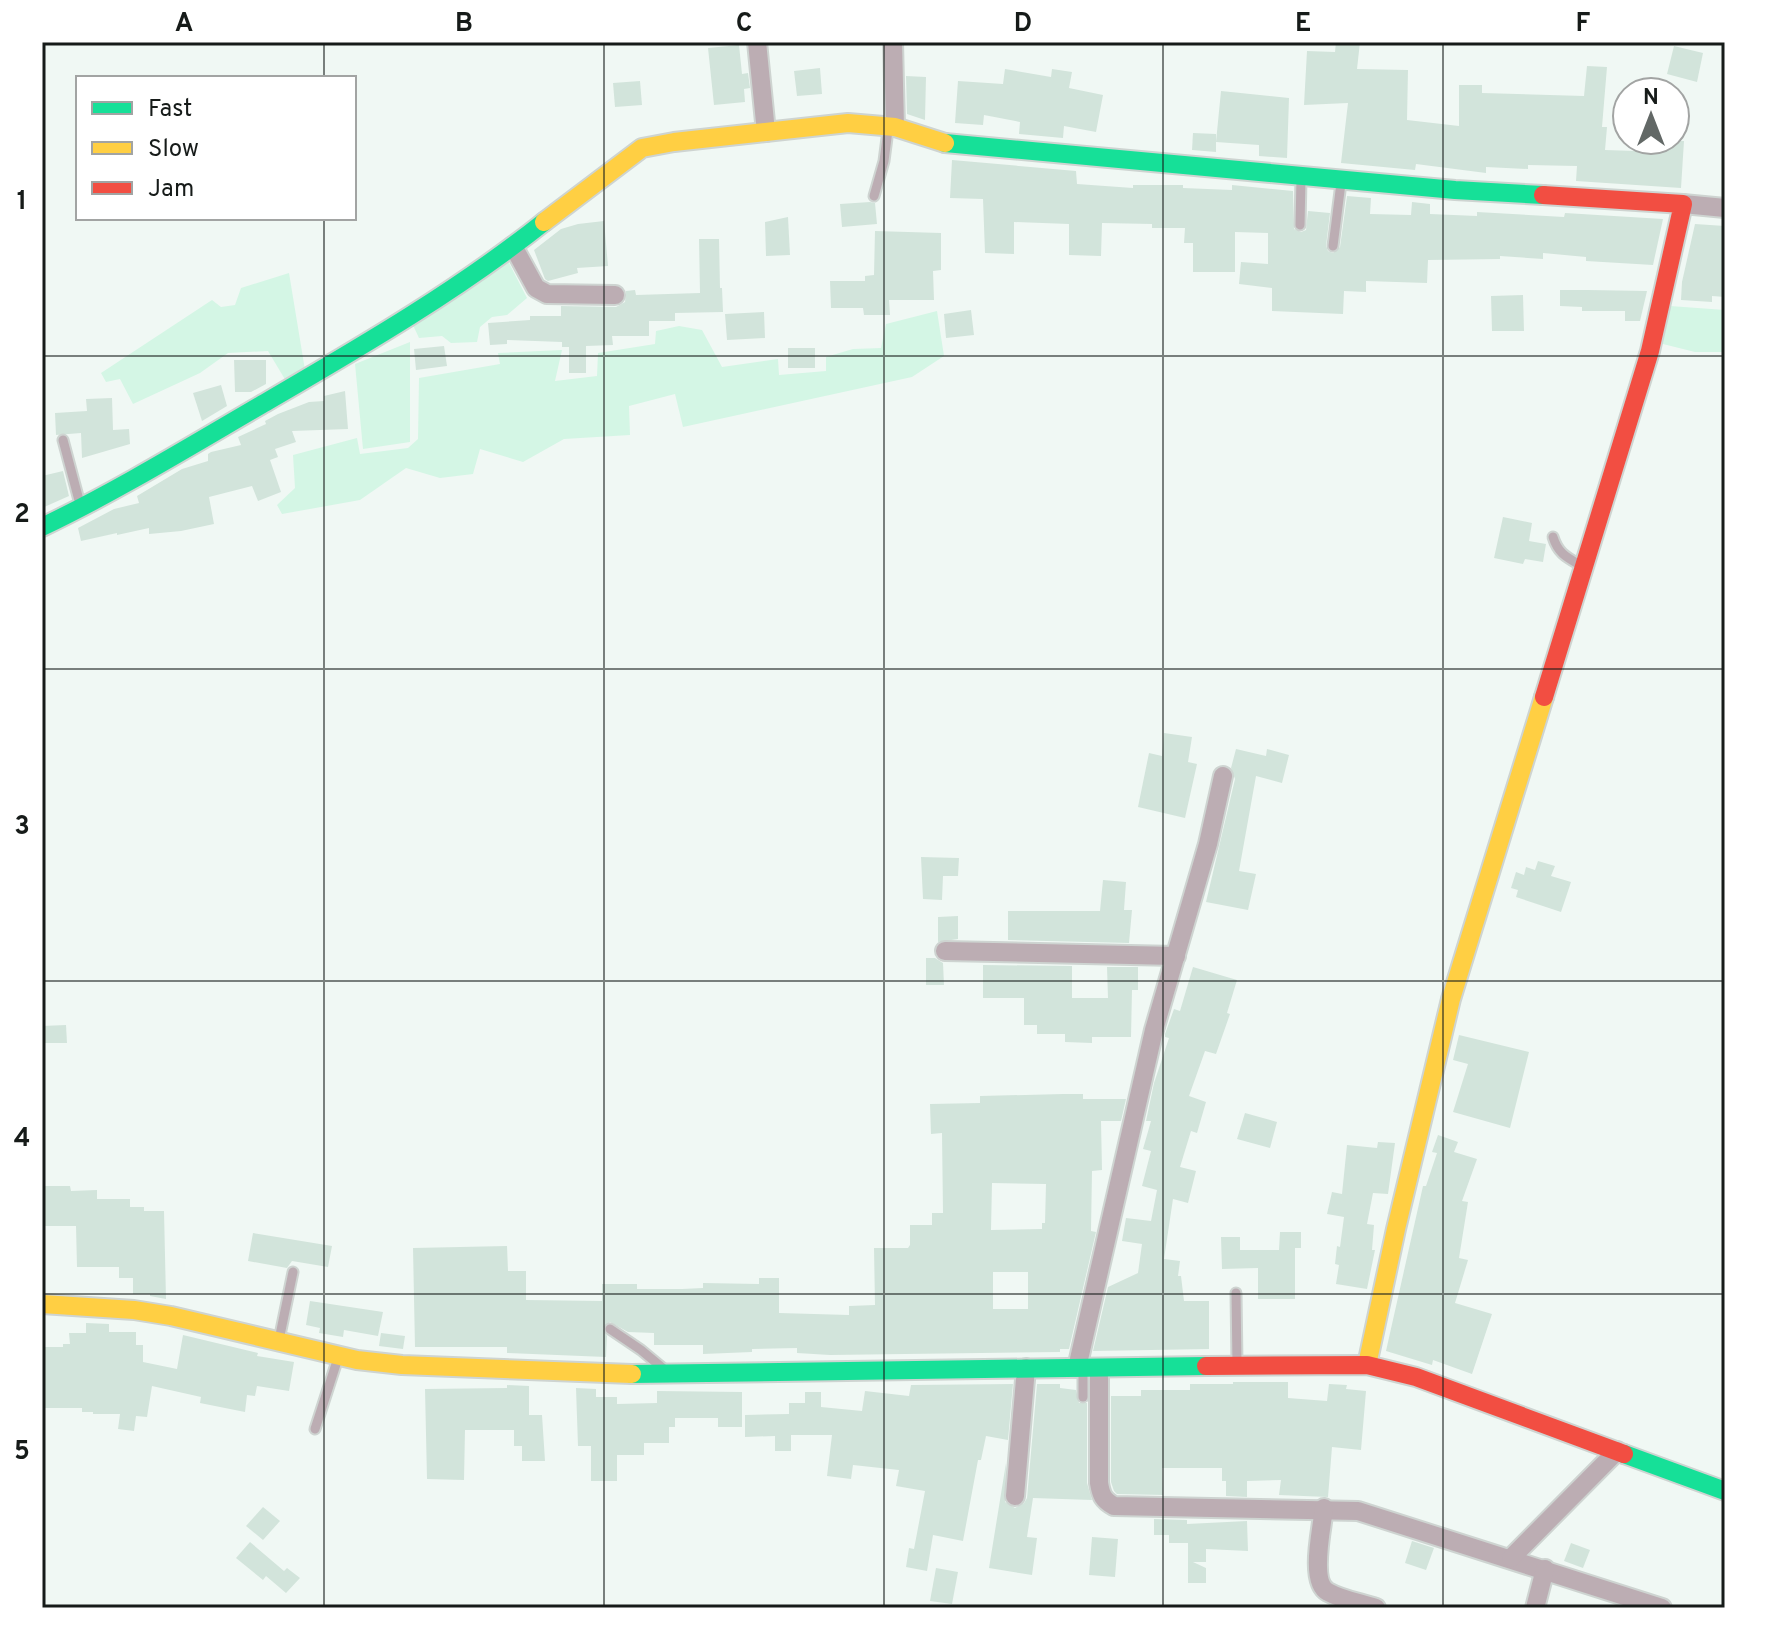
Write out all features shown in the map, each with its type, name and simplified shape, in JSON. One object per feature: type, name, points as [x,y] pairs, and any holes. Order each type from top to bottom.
[{"type":"street","points":[[757,42],[766,132]]},
{"type":"street","points":[[892,127],[893,42]]},
{"type":"street","points":[[42,527],[81,508],[333,363],[513,246],[642,148],[848,123],[892,127],[945,143],[1455,190],[1725,208]]},
{"type":"street","points":[[1367,1365],[1451,999],[1650,351],[1683,204]]},
{"type":"street","points":[[513,246],[540,291],[547,294],[615,295]]},
{"type":"street","points":[[1223,776],[1208,844],[1154,1030],[1086,1368],[1101,1494],[1114,1506],[1358,1511],[1662,1608]]},
{"type":"street","points":[[945,951],[1176,956]]},
{"type":"street","points":[[42,1304],[134,1310],[380,1364],[670,1374],[1367,1365],[1416,1377],[1725,1491]]},
{"type":"street","points":[[1015,1496],[1026,1368]]},
{"type":"street","points":[[1511,1558],[1617,1451]]},
{"type":"street","points":[[1324,1508],[1317,1571],[1319,1582],[1326,1592],[1376,1608]]},
{"type":"street","points":[[1535,1608],[1545,1569]]},
{"type":"lane","points":[[874,196],[892,127]]},
{"type":"lane","points":[[1300,225],[1301,176]]},
{"type":"lane","points":[[1333,246],[1341,179]]},
{"type":"lane","points":[[63,440],[81,508]]},
{"type":"lane","points":[[1553,537],[1563,555],[1583,567]]},
{"type":"lane","points":[[279,1340],[293,1272]]},
{"type":"lane","points":[[1236,1293],[1237,1367]]},
{"type":"lane","points":[[610,1329],[670,1374]]},
{"type":"lane","points":[[315,1429],[339,1355]]},
{"type":"lane","points":[[1083,1397],[1086,1368]]},
{"type":"green space","points":[[507,259],[527,298],[507,315],[492,317],[480,327],[477,342],[451,343],[442,336],[419,338],[411,321]]},
{"type":"green space","points":[[289,273],[305,370],[286,381],[268,351],[228,353],[200,373],[133,404],[120,379],[106,382],[101,373],[212,300],[221,307],[235,305],[241,288]]},
{"type":"green space","points":[[1670,306],[1725,310],[1725,352],[1695,352],[1659,343]]},
{"type":"green space","points":[[937,311],[944,356],[912,377],[683,427],[675,394],[629,406],[630,435],[564,439],[523,462],[480,449],[473,474],[440,478],[406,468],[360,500],[282,514],[277,505],[295,488],[293,455],[357,438],[360,454],[408,448],[418,439],[419,378],[500,364],[498,353],[562,350],[555,381],[597,376],[598,353],[655,344],[656,331],[679,326],[702,330],[722,367],[778,359],[779,375],[826,371],[826,357],[853,349],[881,348],[886,324]]},
{"type":"green space","points":[[410,342],[410,442],[363,449],[355,364]]},
{"type":"building","points":[[1336,42],[1360,42],[1357,69],[1408,70],[1407,120],[1459,126],[1459,85],[1482,85],[1482,93],[1584,96],[1587,66],[1607,67],[1602,127],[1607,127],[1605,150],[1611,150],[1611,156],[1683,156],[1681,188],[1576,181],[1577,166],[1528,165],[1528,169],[1486,167],[1486,173],[1416,164],[1415,170],[1341,163],[1348,103],[1304,105],[1307,51],[1335,52]]},
{"type":"building","points":[[739,45],[742,74],[748,73],[750,88],[744,89],[745,102],[714,105],[708,48]]},
{"type":"building","points":[[1674,46],[1703,53],[1697,82],[1691,80],[1691,76],[1667,74]]},
{"type":"building","points":[[820,68],[822,94],[797,96],[794,71]]},
{"type":"building","points":[[1005,69],[1051,77],[1052,69],[1072,72],[1069,88],[1103,95],[1096,132],[1064,126],[1063,138],[1019,134],[1020,122],[984,115],[983,125],[955,123],[958,81],[1003,84]]},
{"type":"building","points":[[906,76],[926,77],[925,120],[907,114]]},
{"type":"building","points":[[640,81],[642,105],[615,107],[613,83]]},
{"type":"building","points":[[1221,91],[1289,98],[1287,158],[1259,156],[1259,145],[1216,142]]},
{"type":"building","points":[[1193,133],[1216,134],[1216,152],[1192,150]]},
{"type":"building","points":[[952,160],[1076,171],[1077,184],[1133,188],[1133,185],[1183,185],[1183,188],[1232,190],[1232,185],[1293,191],[1294,229],[1301,232],[1306,230],[1308,211],[1330,213],[1326,246],[1333,253],[1340,247],[1347,196],[1371,198],[1370,214],[1411,215],[1412,202],[1430,204],[1430,214],[1477,216],[1477,212],[1564,217],[1565,213],[1663,219],[1653,265],[1586,261],[1586,257],[1543,253],[1543,259],[1500,256],[1500,259],[1428,260],[1427,283],[1366,281],[1366,292],[1344,291],[1343,314],[1272,311],[1272,288],[1239,284],[1241,262],[1268,264],[1268,233],[1235,232],[1235,272],[1193,272],[1193,243],[1184,243],[1185,228],[1152,228],[1152,224],[1102,223],[1101,256],[1069,255],[1069,224],[1014,222],[1014,254],[985,253],[983,199],[950,198]]},
{"type":"building","points":[[875,203],[877,224],[842,227],[840,204]]},
{"type":"building","points":[[788,217],[790,255],[766,256],[765,222]]},
{"type":"building","points":[[604,221],[608,266],[577,268],[578,273],[548,281],[545,279],[534,250],[561,229]]},
{"type":"building","points":[[1695,224],[1725,226],[1725,297],[1712,296],[1712,302],[1681,300]]},
{"type":"building","points":[[875,231],[941,233],[941,270],[933,271],[934,300],[889,300],[890,315],[864,315],[863,308],[831,308],[830,281],[865,281],[865,276],[874,275]]},
{"type":"building","points":[[699,239],[719,239],[723,312],[675,313],[675,321],[649,321],[649,336],[612,336],[613,345],[586,346],[586,373],[569,373],[569,347],[562,347],[562,342],[507,340],[507,344],[490,345],[488,323],[530,320],[530,316],[561,316],[561,306],[616,307],[625,302],[626,291],[635,290],[636,295],[700,293]]},
{"type":"building","points":[[1560,290],[1647,291],[1640,321],[1625,321],[1625,311],[1582,311],[1582,307],[1560,306]]},
{"type":"building","points":[[1523,295],[1524,331],[1492,331],[1491,296]]},
{"type":"building","points":[[971,310],[974,335],[946,338],[944,314]]},
{"type":"building","points":[[764,312],[765,338],[727,340],[725,314]]},
{"type":"building","points":[[444,346],[447,366],[416,370],[414,349]]},
{"type":"building","points":[[788,348],[815,348],[815,368],[788,368]]},
{"type":"building","points":[[234,360],[266,360],[266,384],[251,392],[235,392]]},
{"type":"building","points":[[221,385],[227,406],[202,421],[193,393]]},
{"type":"building","points":[[345,391],[348,429],[292,431],[296,442],[275,449],[278,457],[270,460],[281,492],[258,501],[252,486],[209,497],[214,524],[149,534],[149,528],[81,541],[78,528],[114,509],[139,503],[137,496],[182,469],[208,461],[211,452],[241,445],[238,437],[266,424],[265,421],[309,402],[324,401],[324,396]]},
{"type":"building","points":[[112,398],[113,430],[129,429],[130,444],[82,458],[81,433],[56,435],[55,413],[87,411],[86,399]]},
{"type":"building","points":[[63,471],[69,496],[42,508],[42,476]]},
{"type":"building","points":[[1503,517],[1532,523],[1529,541],[1546,544],[1543,562],[1525,559],[1523,564],[1494,558]]},
{"type":"building","points":[[1164,733],[1192,737],[1188,762],[1197,764],[1185,818],[1138,807],[1149,753],[1162,756]]},
{"type":"building","points":[[1236,749],[1266,756],[1267,749],[1289,755],[1282,783],[1256,776],[1239,871],[1256,874],[1248,910],[1206,902],[1235,779],[1231,768]]},
{"type":"building","points":[[921,857],[959,858],[958,876],[943,876],[942,900],[923,899]]},
{"type":"building","points":[[1538,861],[1555,866],[1551,876],[1571,882],[1561,912],[1516,897],[1518,890],[1511,888],[1516,872],[1524,875],[1526,867],[1535,870]]},
{"type":"building","points":[[1103,880],[1126,882],[1124,910],[1132,910],[1129,943],[1008,940],[1008,911],[1100,911]]},
{"type":"building","points":[[958,916],[958,939],[938,942],[938,917]]},
{"type":"building","points":[[926,958],[935,958],[943,963],[944,985],[926,985]]},
{"type":"building","points":[[983,965],[1072,966],[1072,998],[1108,998],[1107,967],[1138,967],[1138,990],[1132,990],[1131,1037],[1092,1037],[1092,1043],[1065,1042],[1065,1034],[1037,1034],[1037,1025],[1024,1025],[1024,998],[983,998]]},
{"type":"building","points":[[1193,967],[1237,980],[1227,1013],[1230,1014],[1216,1054],[1205,1051],[1189,1096],[1206,1102],[1197,1133],[1191,1131],[1180,1167],[1196,1171],[1188,1203],[1173,1199],[1164,1259],[1180,1261],[1178,1276],[1181,1276],[1184,1301],[1209,1301],[1209,1349],[1093,1351],[1108,1287],[1138,1273],[1142,1244],[1122,1241],[1126,1218],[1151,1221],[1157,1190],[1142,1186],[1151,1151],[1143,1149],[1151,1121],[1146,1121],[1154,1083],[1169,1038],[1165,1034],[1174,1009],[1180,1011]]},
{"type":"building","points":[[66,1025],[67,1043],[42,1043],[42,1026]]},
{"type":"building","points":[[1459,1035],[1529,1052],[1510,1128],[1453,1112],[1468,1064],[1453,1060]]},
{"type":"building","points":[[1083,1094],[1083,1099],[1126,1099],[1121,1121],[1101,1121],[1102,1170],[1092,1171],[1091,1231],[1096,1232],[1069,1349],[1060,1349],[1060,1352],[830,1355],[797,1353],[797,1348],[703,1354],[703,1345],[654,1345],[654,1333],[628,1332],[610,1322],[603,1328],[607,1336],[606,1357],[507,1353],[507,1347],[415,1347],[413,1248],[507,1246],[508,1271],[526,1271],[526,1300],[602,1301],[602,1284],[637,1284],[637,1289],[682,1289],[703,1288],[703,1283],[759,1284],[759,1278],[779,1278],[779,1313],[849,1315],[849,1306],[875,1305],[874,1248],[908,1248],[910,1225],[932,1225],[932,1213],[943,1213],[942,1133],[931,1134],[930,1104],[980,1103],[980,1096]],"holes":[[[992,1183],[1046,1184],[1045,1223],[1042,1223],[1042,1229],[991,1230]],[[993,1272],[1028,1272],[1028,1309],[993,1309]]]},
{"type":"building","points":[[1245,1113],[1277,1122],[1270,1148],[1237,1139]]},
{"type":"building","points":[[1438,1135],[1458,1142],[1454,1152],[1477,1159],[1462,1201],[1468,1202],[1459,1258],[1468,1260],[1455,1303],[1492,1314],[1472,1374],[1433,1360],[1432,1365],[1386,1351],[1423,1186],[1426,1186],[1437,1153],[1432,1152]]},
{"type":"building","points":[[1378,1142],[1395,1143],[1388,1194],[1373,1193],[1367,1224],[1374,1225],[1372,1250],[1375,1250],[1367,1289],[1336,1284],[1339,1265],[1335,1264],[1337,1246],[1340,1247],[1344,1217],[1327,1214],[1332,1192],[1342,1194],[1347,1145],[1377,1148]]},
{"type":"building","points":[[42,1186],[70,1186],[71,1191],[97,1190],[97,1199],[130,1199],[130,1207],[164,1211],[166,1299],[150,1294],[133,1294],[133,1278],[119,1278],[119,1267],[77,1267],[76,1226],[42,1226]]},
{"type":"building","points":[[1280,1232],[1301,1232],[1301,1248],[1295,1248],[1295,1299],[1258,1299],[1258,1268],[1222,1269],[1221,1237],[1240,1237],[1240,1250],[1279,1250]]},
{"type":"building","points":[[253,1233],[332,1246],[328,1267],[292,1261],[287,1268],[248,1261]]},
{"type":"building","points":[[310,1301],[383,1312],[378,1336],[344,1330],[343,1337],[319,1333],[320,1328],[306,1325]]},
{"type":"building","points":[[86,1323],[109,1324],[109,1332],[136,1332],[136,1345],[143,1345],[143,1362],[177,1369],[183,1335],[258,1353],[257,1356],[294,1362],[289,1391],[257,1386],[255,1396],[247,1395],[245,1412],[200,1403],[201,1397],[152,1386],[147,1417],[136,1416],[134,1431],[118,1429],[120,1414],[93,1414],[82,1412],[82,1408],[42,1408],[42,1347],[70,1344],[69,1333],[86,1333]]},
{"type":"building","points":[[381,1333],[405,1336],[403,1349],[379,1346]]},
{"type":"building","points":[[1288,1382],[1288,1398],[1327,1401],[1329,1384],[1366,1391],[1361,1450],[1332,1447],[1328,1497],[1279,1495],[1281,1480],[1247,1481],[1247,1497],[1226,1496],[1222,1468],[1162,1468],[1163,1495],[1117,1494],[1114,1491],[1111,1482],[1111,1396],[1141,1396],[1141,1390],[1190,1390],[1190,1384]]},
{"type":"building","points":[[1013,1384],[1008,1440],[986,1436],[981,1460],[978,1460],[963,1541],[933,1535],[927,1571],[906,1567],[909,1548],[914,1549],[925,1491],[896,1486],[899,1470],[853,1465],[851,1479],[827,1476],[832,1435],[791,1435],[791,1451],[775,1451],[775,1436],[745,1437],[745,1415],[789,1414],[789,1403],[805,1403],[805,1392],[821,1392],[821,1407],[862,1411],[865,1391],[909,1396],[911,1385]]},
{"type":"building","points":[[1037,1384],[1060,1384],[1060,1388],[1076,1390],[1079,1403],[1087,1403],[1087,1483],[1092,1500],[1033,1498],[1027,1537],[1037,1538],[1032,1575],[989,1568],[1006,1463],[1005,1502],[1015,1508],[1027,1498]]},
{"type":"building","points":[[507,1385],[529,1386],[529,1415],[542,1415],[545,1461],[522,1461],[522,1446],[514,1446],[514,1430],[465,1430],[464,1480],[427,1479],[425,1389],[507,1388]]},
{"type":"building","points":[[576,1388],[596,1389],[596,1397],[617,1397],[617,1404],[657,1403],[657,1391],[742,1392],[742,1427],[718,1427],[718,1418],[675,1418],[675,1427],[669,1427],[669,1443],[644,1443],[644,1455],[617,1455],[617,1481],[591,1481],[591,1446],[578,1446]]},
{"type":"building","points":[[263,1507],[280,1521],[263,1540],[246,1526]]},
{"type":"building","points":[[1154,1519],[1187,1520],[1187,1524],[1247,1521],[1248,1551],[1206,1549],[1206,1562],[1193,1562],[1206,1568],[1206,1583],[1188,1583],[1188,1543],[1169,1543],[1169,1535],[1154,1535]]},
{"type":"building","points":[[1092,1537],[1118,1539],[1115,1577],[1089,1575]]},
{"type":"building","points":[[1412,1541],[1434,1548],[1426,1570],[1405,1563]]},
{"type":"building","points":[[250,1542],[284,1571],[287,1568],[300,1578],[286,1593],[266,1576],[263,1580],[236,1558]]},
{"type":"building","points":[[1571,1543],[1590,1550],[1583,1568],[1564,1561]]},
{"type":"building","points":[[936,1568],[958,1572],[952,1604],[930,1601]]},
{"type":"traffic: fast","points":[[945,143],[1455,190],[1543,195]]},
{"type":"traffic: fast","points":[[42,527],[153,468],[370,341],[441,296],[544,222]]},
{"type":"traffic: fast","points":[[632,1374],[1206,1366]]},
{"type":"traffic: fast","points":[[1624,1454],[1725,1491]]},
{"type":"traffic: slow","points":[[544,222],[642,148],[848,123],[895,127],[945,143]]},
{"type":"traffic: slow","points":[[1367,1365],[1451,999],[1544,697]]},
{"type":"traffic: slow","points":[[42,1304],[134,1310],[171,1316],[357,1360],[402,1365],[632,1374]]},
{"type":"traffic: jam","points":[[1543,195],[1683,204],[1650,351],[1544,697]]},
{"type":"traffic: jam","points":[[1206,1366],[1367,1365],[1416,1377],[1624,1454]]}]
